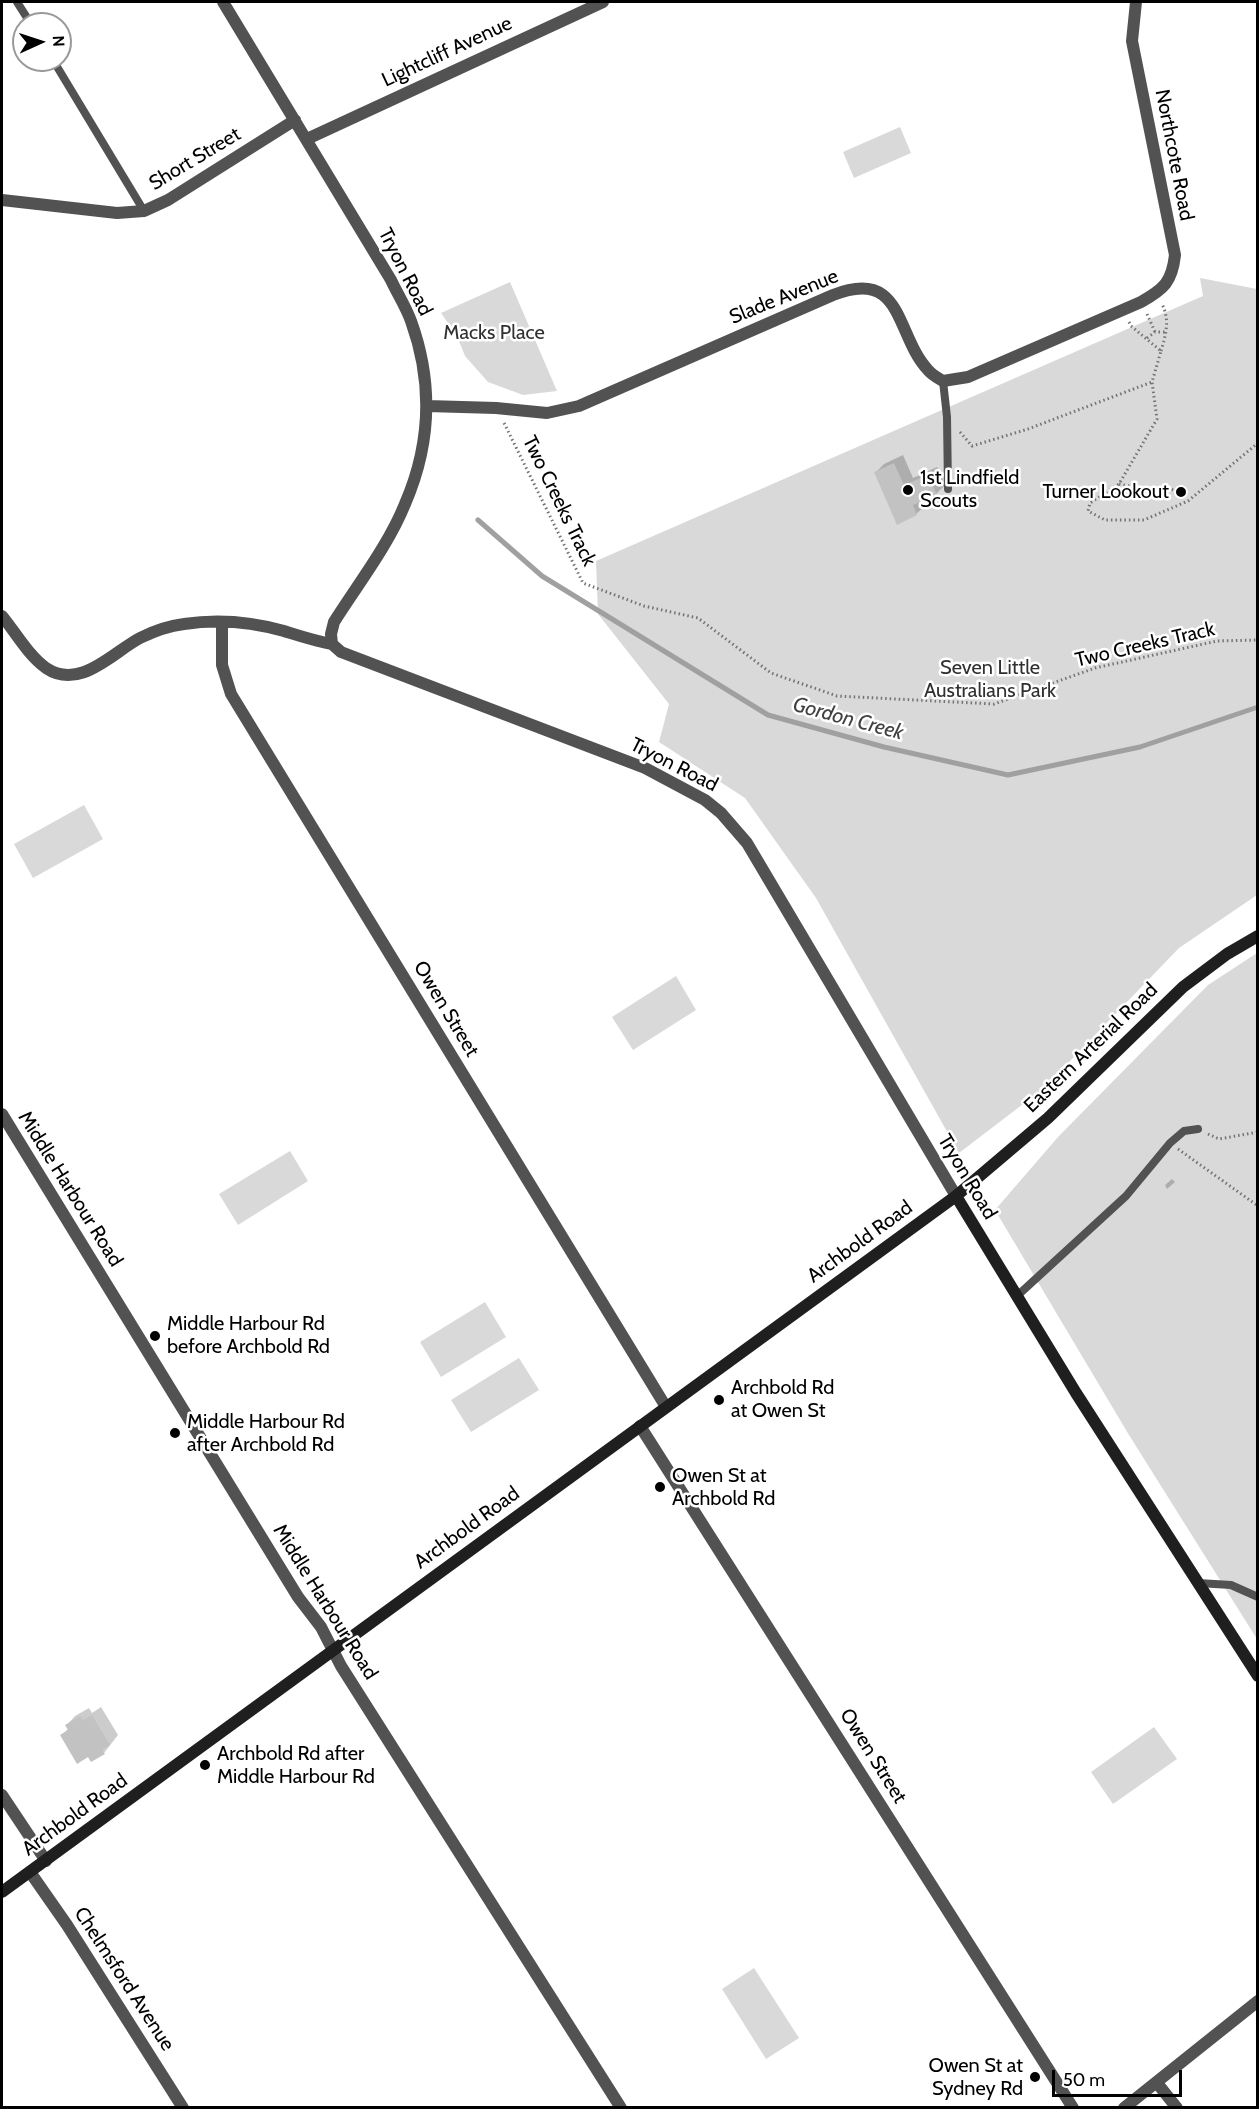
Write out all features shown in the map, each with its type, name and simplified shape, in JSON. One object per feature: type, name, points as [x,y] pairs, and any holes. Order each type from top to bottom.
[{"type":"main road","name":"Eastern Arterial Road","points":[[956,1196],[1048,1118],[1183,987],[1227,954],[1257,936]]},
{"type":"main road","name":"Archbold Road","points":[[2,1892],[956,1196]]},
{"type":"main road","name":"Tryon Road","points":[[956,1196],[1076,1393],[1257,1676]]},
{"type":"street","name":"Tryon Road","points":[[223,2],[391,280],[411,320],[423,365],[427,406],[424,438],[416,473],[405,504],[388,537],[334,622],[331,634],[332,644],[341,652],[645,768],[705,800],[721,813],[747,843],[956,1196]]},
{"type":"street","name":"Lightcliff Avenue","points":[[307,138],[603,2]]},
{"type":"street","name":"Northcote Road","points":[[1122,310],[1142,302],[1166,285],[1173,271],[1175,255],[1132,41],[1136,2]]},
{"type":"street","name":"Short Street","points":[[2,200],[117,213],[144,211],[168,200],[295,120]]},
{"type":"street","name":"Slade Avenue","points":[[427,406],[496,408],[547,413],[579,406],[832,295],[863,288],[888,299],[898,313],[924,364],[929,371],[943,381]]},
{"type":"street","points":[[943,381],[968,377],[1122,310]]},
{"type":"street","points":[[2,616],[35,658],[48,669],[68,674],[91,670],[138,639],[168,627],[203,622],[261,626],[312,641],[332,644]]},
{"type":"street","name":"Owen Street","points":[[222,622],[222,658],[231,694],[666,1407]]},
{"type":"street","name":"Middle Harbour Road","points":[[2,1114],[298,1597],[321,1627],[341,1666],[621,2108]]},
{"type":"street","name":"Owen Street","points":[[640,1426],[1073,2108]]},
{"type":"street","points":[[2,1795],[46,1861]]},
{"type":"street","name":"Chelmsford Avenue","points":[[30,1872],[67,1925],[183,2108]]},
{"type":"street","points":[[1124,2108],[1158,2083],[1257,2001]]},
{"type":"street","points":[[1158,2083],[1177,2108]]},
{"type":"lane","points":[[60,72],[144,211]]},
{"type":"lane","points":[[943,381],[947,417],[948,489]]},
{"type":"lane","points":[[1017,1296],[1126,1196],[1170,1143],[1184,1131],[1198,1129]]},
{"type":"lane","points":[[1198,1583],[1231,1585],[1257,1597]]},
{"type":"path","points":[[1157,293],[1168,315],[1166,332],[1152,382],[1157,419],[1119,484],[1090,503],[1088,511],[1105,520],[1144,520],[1188,501],[1257,443]]},
{"type":"path","points":[[1122,310],[1131,326],[1161,351]]},
{"type":"path","points":[[1147,338],[1155,332],[1166,332]]},
{"type":"path","points":[[947,417],[972,446],[1028,429],[1152,382]]},
{"type":"path","name":"Two Creeks Track","points":[[496,408],[583,584],[644,606],[698,618],[771,673],[837,696],[994,704],[1095,668],[1217,641],[1257,640]]},
{"type":"path","points":[[1119,484],[1160,492],[1170,489],[1181,492]]},
{"type":"path","points":[[1198,1129],[1219,1139],[1257,1132]]},
{"type":"path","points":[[1170,1143],[1257,1206]]},
{"type":"green space","points":[[900,127],[911,153],[854,178],[843,152]]},
{"type":"green space","name":"Seven Little Australians Park","points":[[1200,278],[1257,289],[1257,895],[1179,948],[1044,1088],[959,1153],[816,898],[745,798],[659,742],[669,704],[598,614],[596,561],[1203,296]]},
{"type":"green space","name":"Macks Place","points":[[510,282],[557,391],[523,395],[488,382],[465,356],[457,336],[441,313]]},
{"type":"green space","points":[[84,805],[103,839],[33,878],[14,844]]},
{"type":"green space","points":[[1257,953],[1257,1639],[1129,1435],[995,1210],[1058,1137],[1208,985]]},
{"type":"green space","points":[[676,976],[696,1010],[633,1050],[612,1017]]},
{"type":"green space","points":[[290,1151],[308,1181],[238,1225],[219,1194]]},
{"type":"green space","points":[[485,1302],[506,1337],[441,1377],[420,1342]]},
{"type":"green space","points":[[519,1358],[539,1390],[471,1432],[451,1400]]},
{"type":"green space","points":[[1154,1727],[1177,1759],[1113,1804],[1091,1772]]},
{"type":"green space","points":[[754,1968],[799,2038],[766,2059],[722,1989]]},
{"type":"building","name":"1st Lindfield Scouts","points":[[894,463],[904,485],[928,475],[937,495],[913,505],[917,515],[897,525],[874,472]]},
{"type":"building","points":[[92,1715],[110,1745],[102,1750],[105,1754],[91,1762],[88,1757],[77,1764],[60,1735],[68,1730],[65,1725],[80,1716],[83,1720]]},
{"type":"waterway","name":"Gordon Creek","points":[[478,520],[542,576],[768,715],[884,747],[1008,775],[1140,747],[1258,707]]},
{"type":"place","name":"1st Lindfield Scouts","points":[[908,490]]},
{"type":"place","name":"Turner Lookout","points":[[1181,492]]},
{"type":"place","name":"Middle Harbour Rd before Archbold Rd","points":[[155,1336]]},
{"type":"place","name":"Archbold Rd at Owen St","points":[[719,1400]]},
{"type":"place","name":"Middle Harbour Rd after Archbold Rd","points":[[175,1433]]},
{"type":"place","name":"Owen St at Archbold Rd","points":[[660,1487]]},
{"type":"place","name":"Archbold Rd after Middle Harbour Rd","points":[[205,1765]]},
{"type":"place","name":"Owen St at Sydney Rd","points":[[1035,2077]]}]
